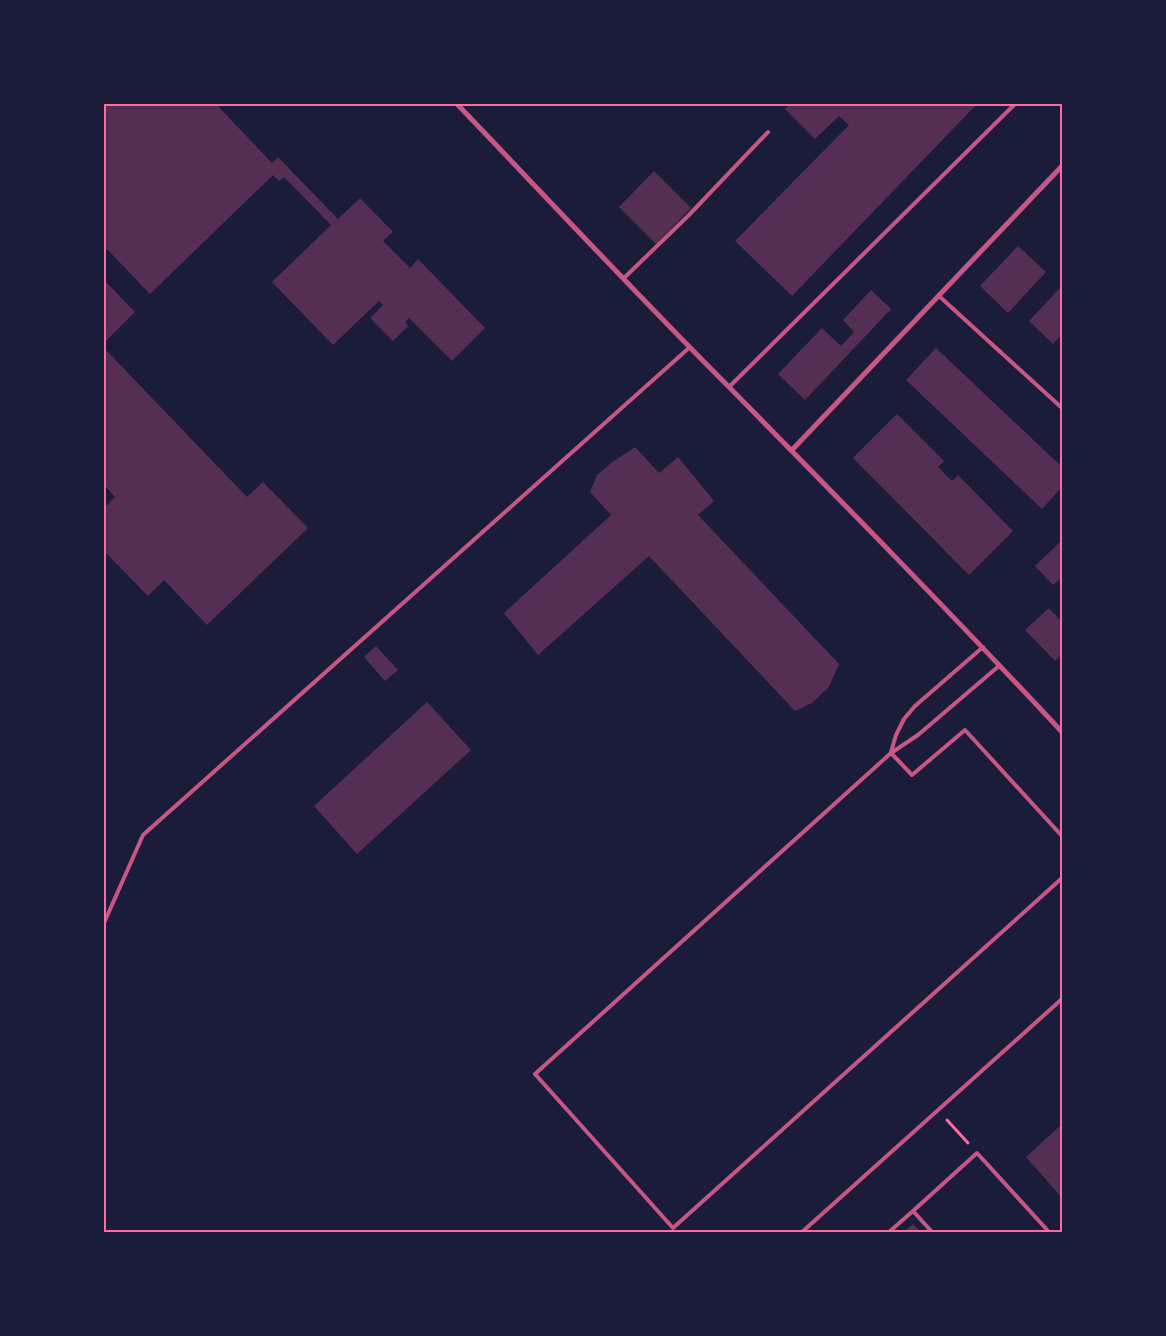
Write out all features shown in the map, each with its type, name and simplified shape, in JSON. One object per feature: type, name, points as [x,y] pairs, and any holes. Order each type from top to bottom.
[{"type":"street","points":[[457,104],[690,347],[983,647],[1062,732]]},
{"type":"street","points":[[792,450],[1062,166]]},
{"type":"lane","points":[[729,387],[1015,104]]},
{"type":"lane","points":[[624,278],[689,215],[768,132]]},
{"type":"lane","points":[[939,296],[1062,408]]},
{"type":"lane","points":[[104,922],[143,835],[690,347]]},
{"type":"lane","points":[[891,753],[896,736],[904,720],[915,706],[983,647]]},
{"type":"lane","points":[[1000,665],[918,735],[891,753],[535,1074],[673,1228],[1062,878]]},
{"type":"lane","points":[[891,753],[912,776],[965,730],[1062,836]]},
{"type":"lane","points":[[802,1232],[1062,999]]},
{"type":"lane","points":[[889,1232],[977,1153],[1050,1232]]},
{"type":"lane","points":[[913,1211],[932,1232]]},
{"type":"path","points":[[951,1125],[977,1153]]},
{"type":"building","points":[[104,104],[216,104],[272,163],[278,157],[338,219],[360,198],[393,232],[383,241],[410,268],[418,259],[485,328],[452,361],[409,318],[405,322],[408,326],[393,341],[370,318],[383,305],[379,301],[333,345],[272,282],[331,225],[284,177],[279,181],[273,175],[150,294],[104,246]]},
{"type":"building","points":[[791,104],[977,104],[792,296],[735,241],[849,125],[839,116],[815,139],[785,109]]},
{"type":"building","points":[[654,171],[691,208],[656,244],[619,207]]},
{"type":"building","points":[[1018,246],[1046,272],[1008,313],[980,286]]},
{"type":"building","points":[[104,280],[135,312],[104,343]]},
{"type":"building","points":[[1059,289],[1062,292],[1062,334],[1053,344],[1029,321]]},
{"type":"building","points":[[871,290],[891,309],[805,400],[778,374],[822,328],[841,346],[854,332],[843,320]]},
{"type":"building","points":[[104,348],[247,497],[263,482],[308,528],[207,625],[164,580],[148,596],[104,551],[104,508],[115,497],[104,485]]},
{"type":"building","points":[[936,348],[1062,467],[1062,487],[1042,509],[906,380]]},
{"type":"building","points":[[897,414],[944,461],[938,467],[952,481],[958,475],[1013,531],[969,575],[853,458]]},
{"type":"building","points":[[635,447],[659,473],[678,457],[714,501],[698,515],[839,664],[829,687],[812,703],[795,711],[649,556],[538,655],[504,613],[611,515],[590,492],[597,475]]},
{"type":"building","points":[[1062,540],[1062,577],[1053,585],[1035,566]]},
{"type":"building","points":[[1049,608],[1062,622],[1062,654],[1055,661],[1025,630]]},
{"type":"building","points":[[376,646],[398,670],[385,681],[364,657]]},
{"type":"building","points":[[427,702],[471,750],[357,854],[314,806]]},
{"type":"building","points":[[1062,1124],[1062,1198],[1026,1157]]},
{"type":"building","points":[[913,1224],[921,1232],[904,1232]]}]
